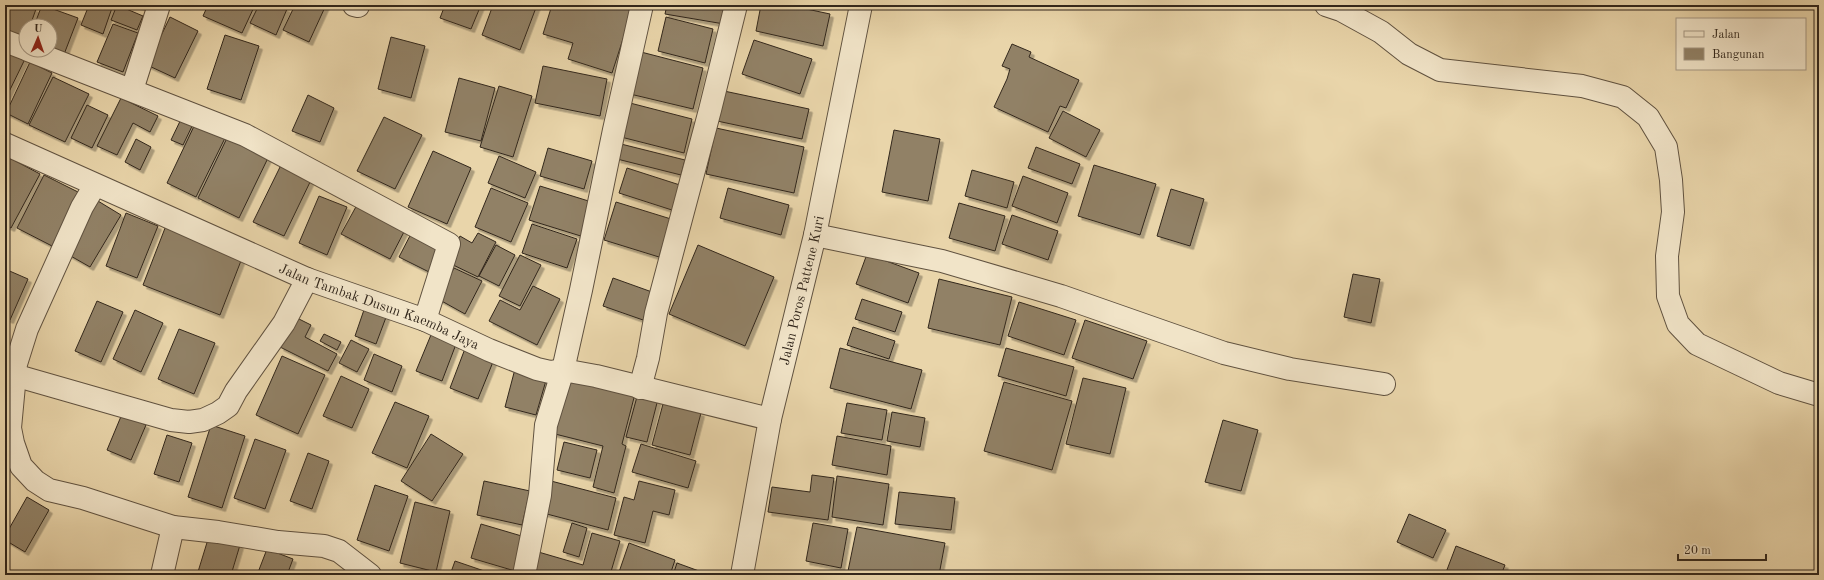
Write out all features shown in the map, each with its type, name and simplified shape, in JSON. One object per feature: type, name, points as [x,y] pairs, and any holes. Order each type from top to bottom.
[{"type":"street","points":[[132,90],[159,5]]},
{"type":"street","points":[[524,575],[540,495],[546,425],[563,370],[642,5]]},
{"type":"street","points":[[640,388],[648,358],[656,313],[710,110],[736,5]]},
{"type":"street","name":"Jalan Poros Pattene Kuri","points":[[742,575],[770,418],[815,235],[861,5]]},
{"type":"street","points":[[1326,5],[1348,13],[1381,32],[1409,54],[1440,70],[1582,86],[1623,97],[1648,117],[1666,147],[1671,180],[1673,212],[1667,256],[1668,296],[1678,324],[1697,344],[1778,383],[1819,395]]},
{"type":"street","points":[[5,41],[18,46]]},
{"type":"street","points":[[48,58],[245,135],[449,244],[424,320]]},
{"type":"street","name":"Jalan Tambak Dusun Kaemba Jaya","points":[[5,144],[307,279],[424,320],[489,350],[536,369],[550,372],[563,370],[596,376],[640,388],[770,418]]},
{"type":"street","points":[[95,185],[82,207],[12,365],[10,428],[13,443],[21,466],[27,474],[49,490],[83,498],[173,527],[218,532],[278,542],[324,546],[339,550],[370,575]]},
{"type":"street","points":[[815,235],[956,266],[1061,296],[1224,353],[1290,369],[1384,384]]},
{"type":"street","points":[[12,365],[171,420],[189,422],[202,420],[218,413],[228,406],[236,391],[284,323],[307,279]]},
{"type":"street","points":[[162,575],[173,527]]},
{"type":"building","points":[[5,5],[25,5],[36,9],[33,18],[18,18],[18,41],[5,36]]},
{"type":"building","points":[[42,5],[78,18],[63,57],[58,54],[58,18],[37,18]]},
{"type":"building","points":[[89,5],[113,5],[103,34],[81,25]]},
{"type":"building","points":[[117,5],[143,16],[137,30],[111,20]]},
{"type":"building","points":[[134,5],[146,5],[145,8]]},
{"type":"building","points":[[208,5],[255,5],[242,33],[203,16]]},
{"type":"building","points":[[259,5],[278,5],[287,9],[276,35],[250,23]]},
{"type":"building","points":[[295,5],[326,5],[309,42],[283,30]]},
{"type":"building","points":[[445,5],[481,5],[471,29],[440,18]]},
{"type":"building","points":[[493,5],[537,5],[520,50],[482,35]]},
{"type":"building","points":[[552,5],[634,5],[612,73],[568,59],[573,43],[543,34]]},
{"type":"building","points":[[667,5],[734,5],[730,25],[665,14]]},
{"type":"building","points":[[761,5],[788,5],[830,14],[823,46],[756,31]]},
{"type":"building","points":[[170,17],[198,31],[175,78],[147,65]]},
{"type":"building","points":[[666,17],[713,29],[705,63],[658,51]]},
{"type":"building","points":[[113,24],[138,33],[123,72],[97,62]]},
{"type":"building","points":[[225,35],[259,46],[241,100],[207,89]]},
{"type":"building","points":[[391,37],[425,46],[411,98],[378,89]]},
{"type":"building","points":[[754,40],[812,59],[800,94],[742,74]]},
{"type":"building","points":[[1012,44],[1031,52],[1029,57],[1079,80],[1066,108],[1060,106],[1048,132],[994,107],[1010,69],[1002,66]]},
{"type":"building","points":[[5,50],[18,56],[18,58],[25,59],[5,100]]},
{"type":"building","points":[[641,52],[703,68],[693,109],[630,94]]},
{"type":"building","points":[[30,62],[52,73],[28,124],[6,113]]},
{"type":"building","points":[[543,66],[607,79],[600,116],[535,103]]},
{"type":"building","points":[[53,77],[89,94],[65,142],[29,125]]},
{"type":"building","points":[[459,78],[495,88],[481,141],[445,132]]},
{"type":"building","points":[[499,86],[532,96],[513,157],[480,147]]},
{"type":"building","points":[[724,91],[809,109],[802,139],[717,121]]},
{"type":"building","points":[[308,95],[334,108],[320,142],[292,131]]},
{"type":"building","points":[[121,98],[158,116],[150,132],[133,123],[117,155],[97,146]]},
{"type":"building","points":[[630,103],[692,119],[684,153],[621,137]]},
{"type":"building","points":[[87,105],[108,115],[92,148],[71,138]]},
{"type":"building","points":[[1063,111],[1100,130],[1086,157],[1049,138]]},
{"type":"building","points":[[183,115],[195,120],[183,145],[171,140]]},
{"type":"building","points":[[384,117],[422,135],[395,189],[357,171]]},
{"type":"building","points":[[196,122],[226,136],[196,197],[167,183]]},
{"type":"building","points":[[716,128],[804,147],[794,193],[706,174]]},
{"type":"building","points":[[894,130],[940,139],[928,201],[882,192]]},
{"type":"building","points":[[227,138],[268,158],[239,218],[198,198]]},
{"type":"building","points":[[136,139],[151,147],[140,170],[125,162]]},
{"type":"building","points":[[621,144],[685,160],[681,175],[617,159]]},
{"type":"building","points":[[1036,147],[1080,164],[1072,184],[1028,168]]},
{"type":"building","points":[[548,148],[592,161],[584,189],[540,176]]},
{"type":"building","points":[[433,151],[471,168],[447,224],[408,207]]},
{"type":"building","points":[[6,156],[40,174],[11,228],[5,225]]},
{"type":"building","points":[[499,156],[536,172],[525,198],[488,183]]},
{"type":"building","points":[[282,163],[312,178],[284,236],[253,222]]},
{"type":"building","points":[[1094,165],[1156,184],[1140,235],[1078,216]]},
{"type":"building","points":[[627,168],[683,186],[675,211],[619,193]]},
{"type":"building","points":[[972,170],[1014,182],[1007,208],[965,196]]},
{"type":"building","points":[[44,175],[80,193],[52,246],[17,228]]},
{"type":"building","points":[[1023,176],[1068,193],[1057,223],[1012,206]]},
{"type":"building","points":[[540,186],[595,203],[584,237],[529,220]]},
{"type":"building","points":[[491,188],[528,203],[511,242],[475,227]]},
{"type":"building","points":[[728,188],[789,205],[781,235],[720,218]]},
{"type":"building","points":[[1171,189],[1204,199],[1190,246],[1157,236]]},
{"type":"building","points":[[319,196],[347,207],[327,255],[299,243]]},
{"type":"building","points":[[93,198],[121,215],[90,267],[62,251]]},
{"type":"building","points":[[616,202],[671,219],[659,257],[604,240]]},
{"type":"building","points":[[358,203],[406,228],[390,259],[341,234]]},
{"type":"building","points":[[959,203],[1005,216],[995,251],[949,238]]},
{"type":"building","points":[[126,213],[158,226],[137,278],[106,266]]},
{"type":"building","points":[[1012,215],[1058,231],[1048,260],[1002,244]]},
{"type":"building","points":[[167,223],[244,253],[220,315],[143,285]]},
{"type":"building","points":[[532,224],[577,239],[567,268],[522,253]]},
{"type":"building","points":[[413,230],[445,246],[431,273],[399,257]]},
{"type":"building","points":[[478,233],[496,242],[478,277],[447,262],[460,236],[472,243]]},
{"type":"building","points":[[496,245],[515,255],[499,286],[479,276]]},
{"type":"building","points":[[698,245],[774,277],[745,346],[669,314]]},
{"type":"building","points":[[867,254],[919,273],[908,303],[856,284]]},
{"type":"building","points":[[520,255],[541,265],[520,306],[499,296]]},
{"type":"building","points":[[454,268],[482,281],[465,314],[438,299]]},
{"type":"building","points":[[5,269],[28,279],[10,320],[5,318]]},
{"type":"building","points":[[1353,274],[1380,279],[1371,323],[1344,317]]},
{"type":"building","points":[[613,278],[652,292],[643,320],[603,306]]},
{"type":"building","points":[[939,279],[1012,297],[1000,345],[928,328]]},
{"type":"building","points":[[533,286],[560,299],[537,345],[489,321],[500,300],[520,310]]},
{"type":"building","points":[[862,299],[902,312],[895,332],[855,319]]},
{"type":"building","points":[[97,301],[123,312],[101,362],[75,351]]},
{"type":"building","points":[[1019,302],[1076,320],[1064,355],[1008,336]]},
{"type":"building","points":[[366,304],[388,312],[376,344],[355,336]]},
{"type":"building","points":[[135,310],[163,323],[141,372],[113,359]]},
{"type":"building","points":[[295,317],[311,325],[305,337],[337,354],[328,371],[280,347]]},
{"type":"building","points":[[1085,320],[1147,341],[1133,379],[1072,358]]},
{"type":"building","points":[[853,327],[895,341],[889,359],[847,345]]},
{"type":"building","points":[[179,329],[215,343],[194,394],[158,379]]},
{"type":"building","points":[[433,330],[458,339],[442,381],[416,371]]},
{"type":"building","points":[[324,334],[341,342],[337,350],[320,341]]},
{"type":"building","points":[[351,340],[369,349],[357,372],[339,363]]},
{"type":"building","points":[[466,346],[495,357],[478,399],[450,388]]},
{"type":"building","points":[[840,348],[922,370],[911,409],[830,388]]},
{"type":"building","points":[[1006,348],[1074,367],[1066,396],[998,376]]},
{"type":"building","points":[[374,354],[402,366],[392,392],[364,380]]},
{"type":"building","points":[[282,356],[325,375],[298,434],[256,415]]},
{"type":"building","points":[[515,369],[547,377],[536,415],[505,407]]},
{"type":"building","points":[[567,372],[636,390],[622,444],[626,446],[614,493],[593,487],[603,446],[551,433]]},
{"type":"building","points":[[341,376],[369,389],[352,428],[323,416]]},
{"type":"building","points":[[1083,378],[1126,388],[1110,454],[1066,444]]},
{"type":"building","points":[[1004,382],[1072,401],[1052,470],[984,451]]},
{"type":"building","points":[[638,393],[658,399],[647,442],[626,437]]},
{"type":"building","points":[[395,402],[429,416],[407,468],[372,453]]},
{"type":"building","points":[[847,403],[887,410],[882,440],[841,433]]},
{"type":"building","points":[[663,404],[701,413],[690,455],[652,445]]},
{"type":"building","points":[[892,412],[925,418],[920,447],[887,441]]},
{"type":"building","points":[[122,414],[146,425],[131,460],[107,450]]},
{"type":"building","points":[[1223,420],[1258,430],[1241,491],[1205,482]]},
{"type":"building","points":[[211,425],[245,436],[222,508],[188,497]]},
{"type":"building","points":[[431,434],[463,454],[432,501],[401,481]]},
{"type":"building","points":[[167,435],[192,443],[179,482],[154,474]]},
{"type":"building","points":[[837,436],[891,446],[887,475],[832,465]]},
{"type":"building","points":[[255,439],[286,450],[265,509],[234,498]]},
{"type":"building","points":[[564,442],[597,450],[590,478],[557,470]]},
{"type":"building","points":[[641,444],[696,461],[688,488],[632,472]]},
{"type":"building","points":[[308,453],[329,461],[312,509],[290,501]]},
{"type":"building","points":[[812,475],[834,478],[828,520],[768,512],[772,487],[810,492]]},
{"type":"building","points":[[837,476],[889,484],[883,525],[832,517]]},
{"type":"building","points":[[484,481],[530,491],[522,525],[477,515]]},
{"type":"building","points":[[551,481],[616,498],[608,530],[543,513]]},
{"type":"building","points":[[639,481],[675,490],[669,515],[653,511],[645,543],[614,535],[624,497],[634,500]]},
{"type":"building","points":[[375,485],[408,496],[389,551],[357,540]]},
{"type":"building","points":[[899,492],[955,498],[951,530],[895,524]]},
{"type":"building","points":[[27,497],[49,510],[25,552],[5,540],[5,536]]},
{"type":"building","points":[[415,502],[450,511],[436,572],[400,563]]},
{"type":"building","points":[[1409,514],[1446,530],[1433,558],[1397,542]]},
{"type":"building","points":[[572,523],[587,528],[579,557],[563,552]]},
{"type":"building","points":[[813,523],[848,529],[841,568],[806,561]]},
{"type":"building","points":[[481,524],[525,537],[515,571],[471,558]]},
{"type":"building","points":[[857,527],[945,543],[939,575],[871,575],[848,571]]},
{"type":"building","points":[[592,533],[620,541],[610,575],[528,575],[535,551],[583,565]]},
{"type":"building","points":[[209,536],[240,545],[231,575],[197,575]]},
{"type":"building","points":[[629,543],[675,560],[670,575],[618,575]]},
{"type":"building","points":[[1456,546],[1505,565],[1501,575],[1445,575]]},
{"type":"building","points":[[267,549],[293,559],[287,575],[257,575]]},
{"type":"building","points":[[455,561],[496,575],[450,575]]},
{"type":"building","points":[[677,563],[710,575],[673,575]]},
{"type":"building","points":[[345,571],[352,575],[343,575]]}]
